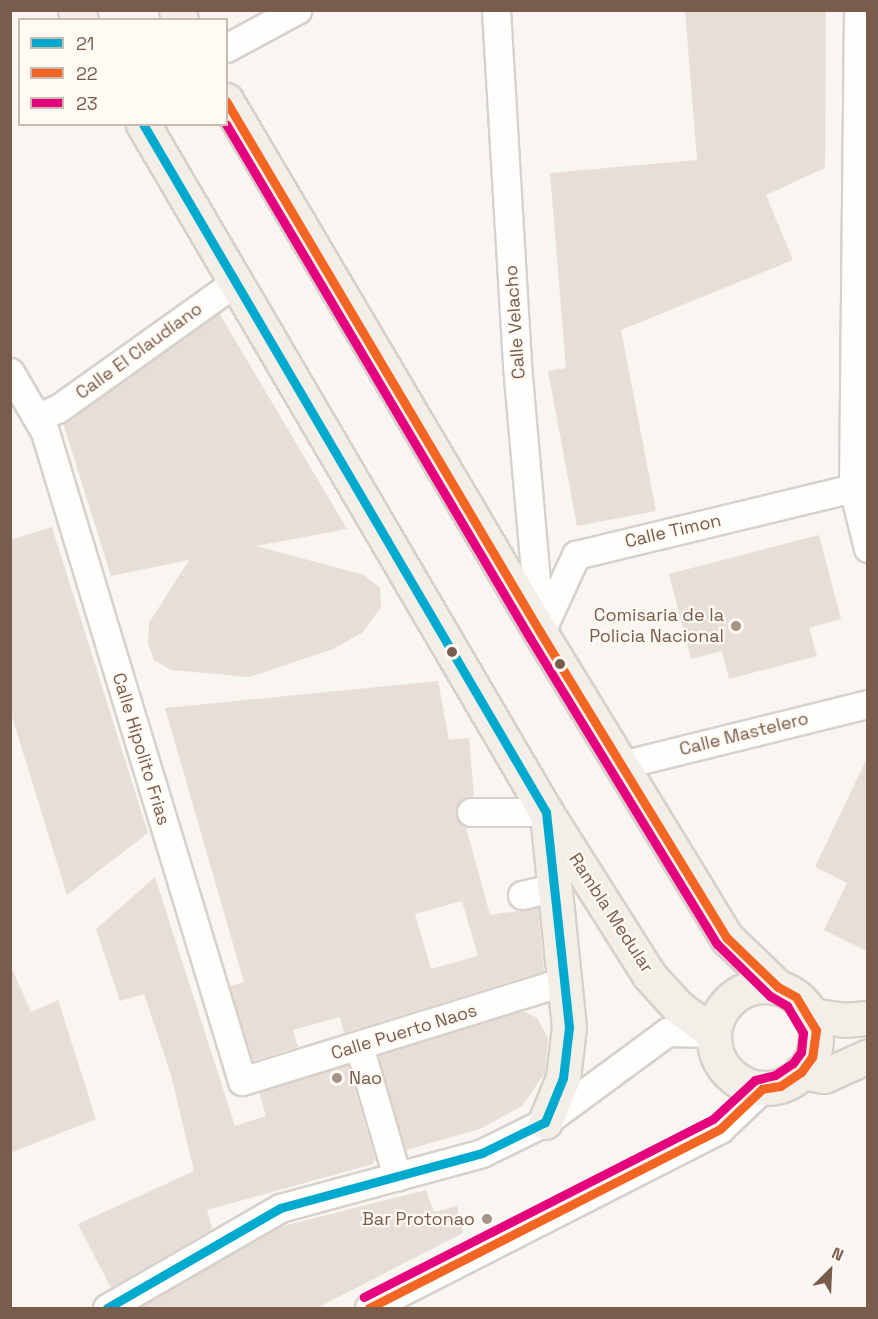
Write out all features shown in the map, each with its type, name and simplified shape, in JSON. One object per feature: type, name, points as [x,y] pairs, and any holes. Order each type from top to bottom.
[{"type":"main road","points":[[228,103],[540,632],[727,938],[778,987],[796,997],[810,1015],[816,1044],[801,1072],[780,1086],[762,1089],[738,1080],[723,1068],[714,1053],[713,1033],[718,1015],[737,994],[748,988],[778,987]]},
{"type":"main road","name":"Rambla Medular","points":[[144,126],[546,812],[649,975],[678,1007],[713,1033]]},
{"type":"main road","points":[[545,1122],[563,1078],[569,1027],[557,887],[546,812]]},
{"type":"main road","points":[[810,1015],[844,1020],[867,1018]]},
{"type":"main road","points":[[801,1072],[824,1076],[867,1056]]},
{"type":"street","points":[[228,47],[297,10]]},
{"type":"street","name":"Calle Velacho","points":[[496,10],[517,365],[540,632]]},
{"type":"street","points":[[858,10],[853,488],[867,548]]},
{"type":"street","name":"Calle El Claudiano","points":[[26,413],[59,408],[237,281]]},
{"type":"street","name":"Calle Hipolito Frias","points":[[10,372],[26,413],[242,1081]]},
{"type":"street","name":"Calle Timon","points":[[540,632],[576,555],[853,488]]},
{"type":"street","name":"Calle Mastelero","points":[[621,765],[867,704]]},
{"type":"street","points":[[471,812],[546,812]]},
{"type":"street","points":[[522,895],[557,887]]},
{"type":"street","name":"Calle Puerto Naos","points":[[242,1081],[566,981]]},
{"type":"street","points":[[107,1308],[280,1208],[482,1153],[545,1122],[667,1032],[713,1033]]},
{"type":"street","points":[[359,1046],[397,1177]]},
{"type":"street","points":[[369,1308],[720,1129],[762,1089]]},
{"type":"building","points":[[685,10],[826,10],[825,168],[766,195],[793,260],[621,330],[656,511],[577,526],[548,371],[566,368],[550,173],[697,160]]},
{"type":"building","points":[[219,313],[347,529],[256,546],[364,575],[380,588],[381,607],[363,632],[333,649],[250,677],[171,670],[154,660],[148,644],[149,623],[189,560],[111,576],[63,423]]},
{"type":"building","points":[[52,527],[148,833],[67,895],[10,710],[10,540]]},
{"type":"building","points":[[819,535],[841,619],[809,628],[817,656],[729,679],[722,651],[691,659],[669,574]]},
{"type":"building","points":[[438,681],[449,740],[469,738],[474,796],[463,799],[455,813],[466,827],[490,915],[538,908],[544,971],[344,1033],[340,1017],[293,1030],[298,1047],[252,1061],[230,986],[244,982],[165,708]],"holes":[[[462,901],[478,956],[431,969],[415,914]]]},
{"type":"building","points":[[867,758],[867,951],[824,930],[847,883],[815,867]]},
{"type":"building","points":[[155,877],[235,1126],[266,1116],[259,1092],[348,1065],[375,1159],[373,1164],[207,1210],[212,1229],[111,1288],[78,1224],[194,1171],[171,1075],[144,994],[120,1001],[96,929]]},
{"type":"building","points":[[10,964],[31,1012],[58,1000],[96,1119],[10,1153]]},
{"type":"building","points":[[523,1011],[537,1018],[548,1038],[545,1073],[522,1106],[480,1129],[406,1150],[378,1055]]},
{"type":"building","points":[[426,1190],[434,1212],[457,1206],[463,1233],[317,1308],[138,1308],[279,1227]]},
{"type":"transit line","name":"22","points":[[228,104],[540,632],[727,938],[778,987],[796,997],[816,1030],[812,1057],[801,1072],[780,1086],[762,1089],[720,1129],[369,1308]]},
{"type":"transit line","name":"21","points":[[144,126],[546,812],[569,1027],[563,1078],[545,1122]]},
{"type":"transit line","name":"23","points":[[227,126],[530,638],[717,944],[770,996],[787,1006],[803,1033],[801,1052],[793,1063],[775,1075],[755,1080],[713,1119],[364,1297]]},
{"type":"transit line","name":"21","points":[[107,1308],[280,1208],[482,1153],[545,1122]]},
{"type":"place","name":"Comisaria de la Policia Nacional","points":[[736,626]]},
{"type":"place","name":"Nao","points":[[337,1078]]},
{"type":"place","name":"Bar Protonao","points":[[487,1219]]}]
